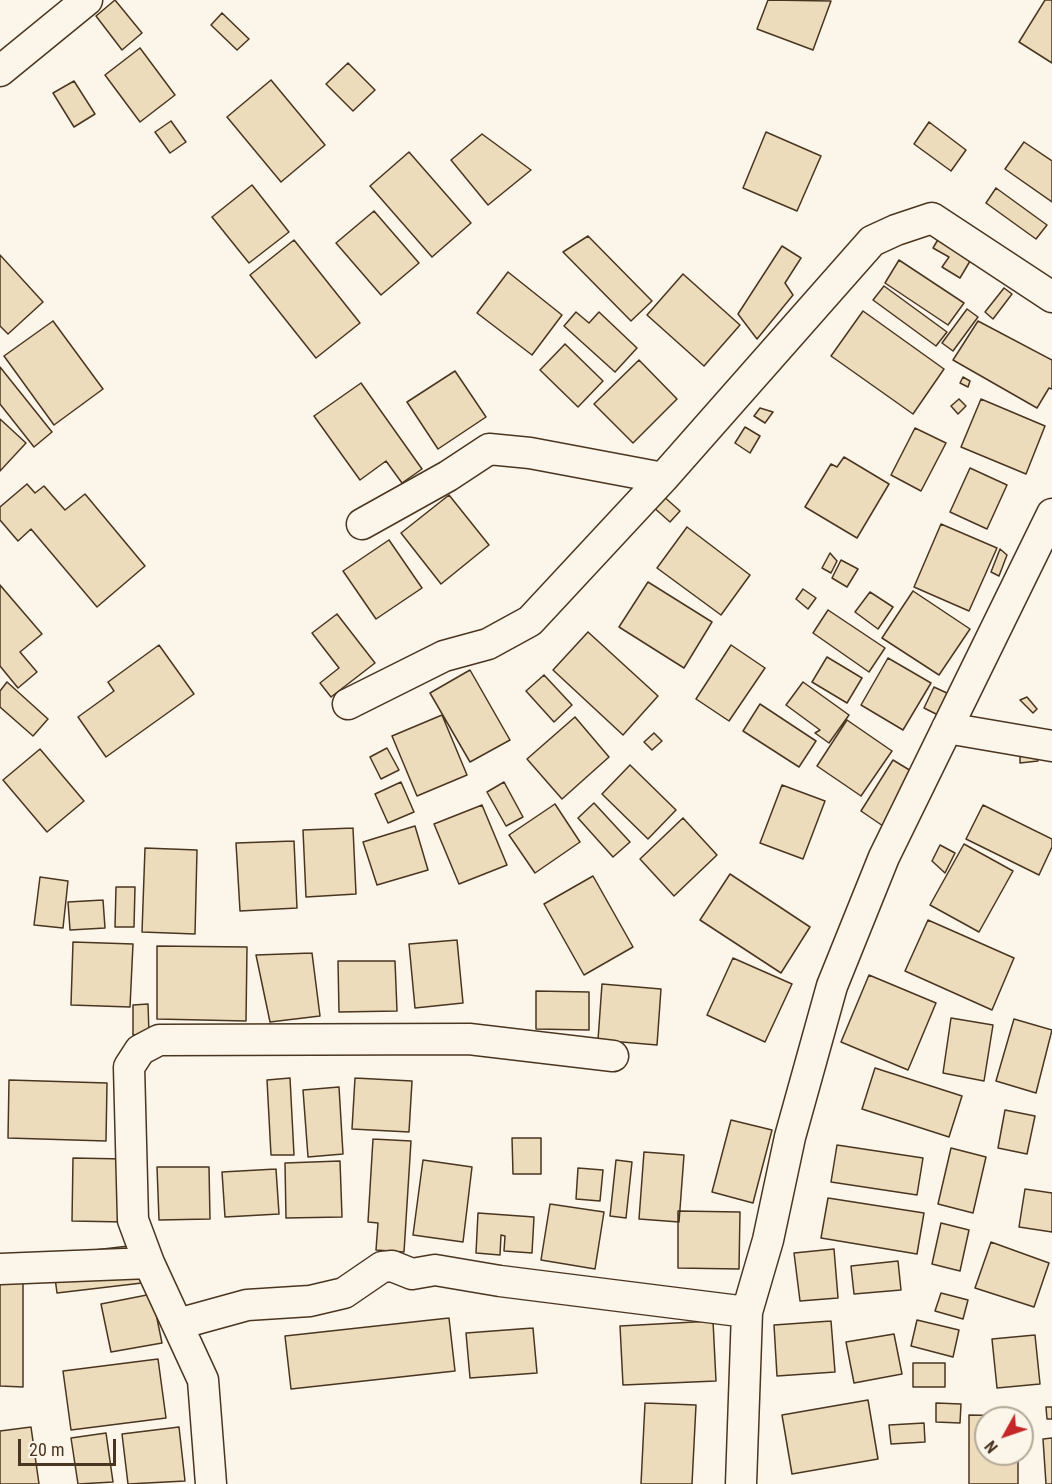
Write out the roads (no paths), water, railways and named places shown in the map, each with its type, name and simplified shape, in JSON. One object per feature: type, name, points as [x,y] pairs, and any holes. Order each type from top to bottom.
[{"type":"street","points":[[0,71],[87,0]]},
{"type":"street","points":[[348,704],[444,656],[488,644],[530,621],[663,478],[872,241],[932,218],[1052,297]]},
{"type":"street","points":[[362,524],[448,476],[489,449],[531,453],[663,478]]},
{"type":"street","points":[[741,1484],[747,1312],[768,1240],[790,1137],[832,986],[884,857],[1052,514]]},
{"type":"street","points":[[947,728],[1052,746]]},
{"type":"street","points":[[211,1484],[203,1380],[149,1263],[133,1220],[129,1067],[140,1050],[159,1040],[469,1039],[613,1056]]},
{"type":"street","points":[[0,1269],[149,1263]]},
{"type":"street","points":[[178,1324],[248,1305],[310,1301],[344,1293],[382,1267],[392,1266],[412,1274],[435,1270],[500,1281],[747,1312]]}]
